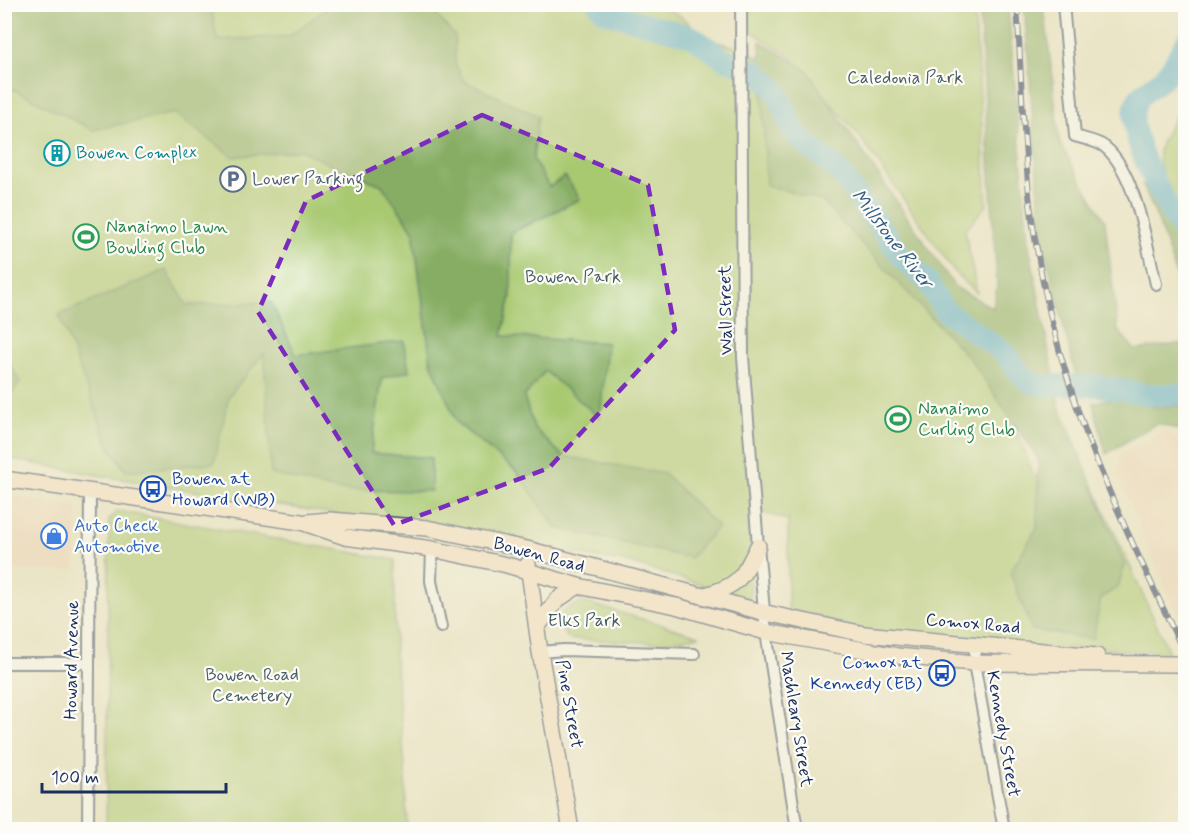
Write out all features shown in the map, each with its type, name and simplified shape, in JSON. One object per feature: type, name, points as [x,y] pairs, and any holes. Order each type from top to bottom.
[{"type":"main road","name":"Bowen Road","points":[[4,478],[301,522],[345,537],[432,549],[529,571],[578,586],[676,606],[766,632]]},
{"type":"main road","name":"Bowen Road","points":[[301,522],[329,520],[427,528],[527,549],[766,613]]},
{"type":"main road","points":[[702,596],[726,590],[732,585],[746,572],[758,546]]},
{"type":"main road","name":"Pine Street","points":[[527,549],[540,652],[571,830]]},
{"type":"main road","points":[[538,626],[557,600],[578,586]]},
{"type":"main road","name":"Comox Road","points":[[766,613],[864,634],[1182,664]]},
{"type":"main road","name":"Comox Road","points":[[766,632],[897,656],[974,663],[1182,664]]},
{"type":"street","name":"Wall Street","points":[[741,4],[744,357],[758,546],[766,613]]},
{"type":"street","points":[[1063,4],[1075,136],[1104,146],[1119,160],[1133,194],[1156,284]]},
{"type":"street","name":"Howard Avenue","points":[[88,830],[90,491]]},
{"type":"street","points":[[432,549],[431,581],[441,627]]},
{"type":"street","name":"Machleary Street","points":[[766,613],[766,632],[797,830]]},
{"type":"street","name":"Kennedy Street","points":[[976,644],[974,663],[1004,830]]},
{"type":"street","points":[[540,652],[564,650],[693,654]]},
{"type":"street","points":[[4,663],[88,663]]},
{"type":"highlighted area","points":[[482,115],[648,185],[675,330],[549,468],[394,525],[258,312],[306,201]]},
{"type":"shaded area","points":[[1165,431],[1185,445],[1185,634],[1117,473],[1121,452]]},
{"type":"shaded area","points":[[7,496],[77,507],[76,571],[7,571]]},
{"type":"green space","points":[[5,4],[211,5],[217,40],[289,36],[331,5],[427,5],[455,36],[455,63],[464,81],[538,116],[533,159],[549,187],[565,176],[580,199],[511,233],[511,296],[502,336],[607,343],[600,418],[545,371],[524,397],[534,428],[563,456],[665,474],[718,527],[690,558],[557,528],[517,472],[457,423],[431,362],[413,230],[382,185],[301,150],[233,157],[174,113],[93,130],[5,87]]},
{"type":"green space","name":"Bowen Park","points":[[5,5],[658,5],[679,15],[707,39],[744,49],[766,62],[1006,402],[1034,477],[1069,463],[1080,490],[1093,485],[1169,652],[894,641],[788,610],[788,520],[751,509],[750,599],[630,563],[5,458]]},
{"type":"green space","name":"Caledonia Park","points":[[745,5],[974,5],[987,205],[965,230],[977,293],[956,274],[860,137],[792,58],[744,26]]},
{"type":"green space","points":[[979,5],[1008,5],[1028,240],[1059,405],[1125,565],[1118,587],[1101,598],[1093,639],[1032,630],[1010,572],[1037,528],[1038,458],[971,360],[822,201],[766,185],[760,41],[807,70],[955,287],[993,308],[997,286]]},
{"type":"green space","points":[[1024,5],[1044,5],[1060,144],[1105,221],[1118,330],[1135,350],[1184,343],[1183,295],[1143,185],[1150,190],[1185,253],[1185,385],[1169,390],[1097,379],[1077,380],[1042,238]]},
{"type":"green space","points":[[1185,101],[1185,150],[1178,164],[1185,177],[1185,211],[1182,204],[1175,204],[1172,199],[1160,164],[1159,151],[1170,125]]},
{"type":"green space","points":[[166,270],[187,305],[271,302],[296,355],[404,341],[409,371],[382,378],[371,453],[431,458],[431,491],[337,490],[271,474],[264,353],[229,396],[214,463],[126,471],[110,448],[59,315]]},
{"type":"green space","points":[[5,356],[20,382],[4,402]]},
{"type":"green space","points":[[1113,398],[1158,407],[1185,405],[1185,432],[1157,423],[1106,454],[1093,403]]},
{"type":"green space","name":"Bowen Road Cemetery","points":[[117,511],[395,560],[395,657],[405,767],[407,829],[106,829],[109,520]]},
{"type":"green space","name":"Elks Park","points":[[584,602],[700,636],[660,643],[569,639],[559,627],[561,616],[566,610]]},
{"type":"waterway","name":"Millstone River","points":[[598,4],[605,12],[691,36],[724,59],[754,70],[765,79],[777,92],[792,129],[805,143],[837,169],[905,261],[927,281],[944,310],[1006,354],[1030,382],[1041,385],[1097,386],[1151,395],[1186,393]]},
{"type":"waterway","name":"Millstone River","points":[[1186,42],[1164,77],[1139,98],[1134,111],[1140,148],[1186,238]]},
{"type":"railway","points":[[1017,4],[1030,204],[1051,319],[1070,386],[1095,455],[1186,657]]},
{"type":"place","name":"Bowen Complex","points":[[57,153]]},
{"type":"place","name":"Lower Parking","points":[[233,179]]},
{"type":"place","name":"Nanaimo Lawn Bowling Club","points":[[86,237]]},
{"type":"place","name":"Nanaimo Curling Club","points":[[898,419]]},
{"type":"place","name":"Bowen at Howard (WB)","points":[[153,489]]},
{"type":"place","name":"Auto Check Automotive","points":[[54,536]]},
{"type":"place","name":"Comox at Kennedy (EB)","points":[[942,673]]}]
